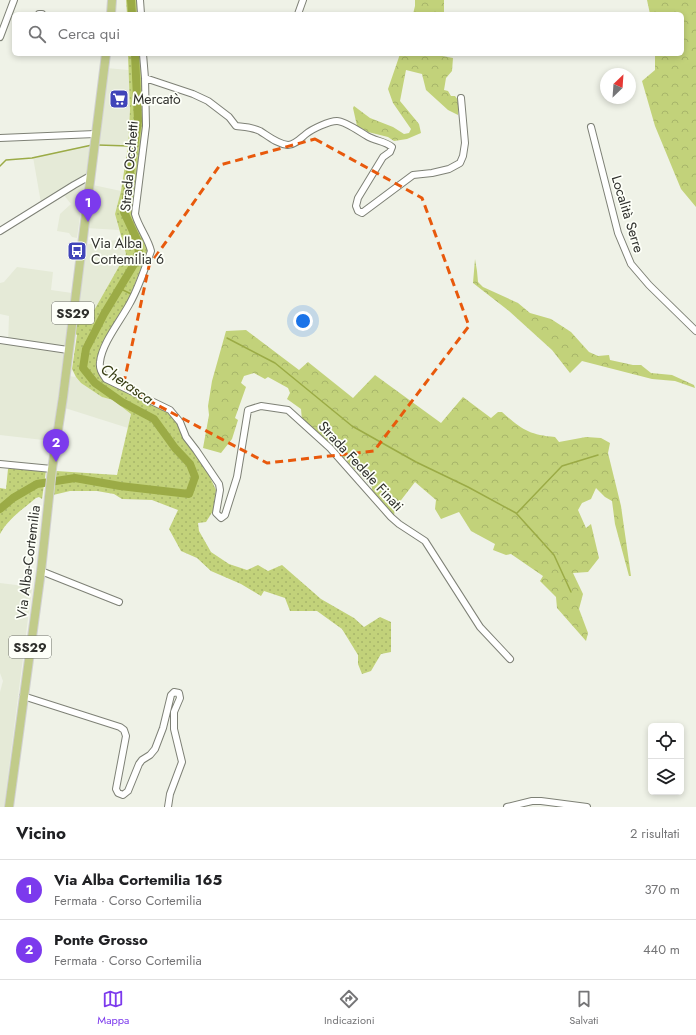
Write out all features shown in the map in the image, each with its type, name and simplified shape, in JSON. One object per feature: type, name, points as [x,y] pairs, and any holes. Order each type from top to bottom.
[{"type":"main road","points":[[111,12],[112,0]]},
{"type":"main road","name":"SS29","points":[[52,470],[63,397],[106,56]]},
{"type":"main road","name":"Via Alba-Cortemilia","points":[[9,807],[52,470]]},
{"type":"street","points":[[0,37],[14,0]]},
{"type":"street","points":[[140,0],[140,12]]},
{"type":"street","points":[[299,12],[303,0]]},
{"type":"street","name":"Strada Occhetti","points":[[143,56],[146,126],[135,214],[138,225],[149,244],[150,251],[131,301],[101,356],[99,364],[100,370],[106,379],[170,410],[176,416],[186,437],[219,484],[220,490],[216,513],[221,518]]},
{"type":"street","points":[[145,78],[203,98],[229,117],[236,126],[250,127],[260,131],[276,141],[288,145],[298,141],[307,132],[337,121],[344,123],[371,139],[388,143],[392,147],[390,152],[383,157],[358,198],[356,206],[358,211],[362,213],[413,174],[438,172],[449,169],[460,163],[465,144],[461,98]]},
{"type":"street","name":"Località Serre","points":[[591,127],[618,233],[631,264],[649,285],[696,331]]},
{"type":"street","points":[[0,138],[94,145]]},
{"type":"street","points":[[0,231],[90,176]]},
{"type":"street","points":[[0,340],[68,350]]},
{"type":"street","name":"Strada Fedele Finati","points":[[221,518],[225,515],[237,477],[248,410],[261,406],[288,410],[330,448],[398,524],[419,536],[424,541],[480,628],[510,659]]},
{"type":"street","points":[[0,464],[52,470]]},
{"type":"street","points":[[40,571],[119,602]]},
{"type":"street","points":[[23,696],[120,727],[124,730],[126,736],[116,787],[118,793],[123,795],[128,791],[142,760],[150,755],[155,749],[163,728],[171,695],[173,692],[178,692],[180,694],[180,698],[174,712],[174,729],[182,762],[171,790],[168,807]]},
{"type":"street","points":[[507,807],[532,801],[587,807]]},
{"type":"highlighted area","points":[[315,139],[422,198],[469,326],[374,451],[267,463],[123,387],[149,266],[220,165]]},
{"type":"shaded area","points":[[106,68],[129,70],[130,110],[128,146],[97,144]]},
{"type":"shaded area","points":[[90,145],[77,238],[72,237],[69,233],[57,231],[60,214],[71,204],[60,190],[41,203],[33,157]]},
{"type":"shaded area","points":[[93,185],[121,191],[115,214],[119,230],[86,228]]},
{"type":"shaded area","points":[[122,239],[126,254],[92,314],[76,309],[84,245]]},
{"type":"shaded area","points":[[17,267],[53,272],[51,290],[72,293],[52,441],[0,435],[0,344],[8,344],[9,316],[0,314],[0,283],[4,282]]},
{"type":"shaded area","points":[[68,376],[76,377],[81,383],[102,397],[113,400],[131,414],[128,428],[65,408]]},
{"type":"shaded area","points":[[0,583],[32,587],[4,807],[0,807],[0,692],[3,681],[0,673]]},
{"type":"green space","points":[[126,0],[138,0],[138,12],[127,12]]},
{"type":"green space","points":[[415,0],[444,0],[444,12],[414,12]]},
{"type":"green space","points":[[647,0],[696,0],[696,207],[681,189],[655,126],[642,81],[655,70],[655,56],[684,56],[684,12],[650,12]]},
{"type":"green space","points":[[128,56],[140,56],[143,75],[143,122],[134,214],[135,224],[147,246],[147,253],[129,299],[102,343],[97,366],[99,373],[167,411],[173,416],[209,475],[216,490],[213,511],[206,522],[198,523],[199,531],[211,552],[229,564],[247,570],[258,565],[268,571],[282,565],[321,599],[354,618],[364,627],[380,617],[391,622],[391,652],[381,654],[371,671],[362,674],[358,664],[358,655],[342,629],[317,611],[290,611],[285,598],[264,591],[261,596],[241,584],[211,571],[197,558],[181,551],[169,529],[178,510],[152,500],[122,499],[114,494],[97,491],[70,491],[53,495],[56,471],[117,475],[131,414],[113,400],[102,397],[81,383],[72,369],[77,335],[74,333],[76,309],[92,314],[126,254],[115,214],[121,191],[128,146],[130,110]]},
{"type":"green space","points":[[399,56],[442,56],[453,58],[452,71],[446,78],[444,90],[448,91],[451,96],[455,96],[458,100],[458,115],[448,110],[426,90],[422,74],[406,70],[400,101],[419,124],[421,133],[407,139],[394,141],[388,137],[368,132],[357,126],[353,108],[354,106],[370,118],[393,127],[404,134],[409,133],[411,129],[393,103],[388,89]]},
{"type":"green space","points":[[475,259],[478,282],[483,287],[518,303],[530,313],[551,319],[571,332],[589,352],[598,356],[609,355],[610,360],[633,365],[641,365],[651,373],[672,375],[694,385],[695,388],[675,381],[652,379],[582,361],[570,373],[552,350],[509,311],[473,283]]},
{"type":"green space","points":[[246,330],[299,370],[308,362],[353,398],[375,375],[441,423],[463,397],[491,418],[498,412],[502,412],[520,427],[538,435],[555,437],[559,442],[586,437],[601,438],[610,443],[608,453],[621,506],[631,576],[629,576],[615,524],[612,501],[605,497],[596,488],[591,499],[582,503],[578,510],[586,528],[591,524],[599,558],[588,572],[573,573],[583,594],[579,609],[588,633],[586,641],[557,608],[556,597],[540,581],[543,576],[511,554],[506,555],[493,550],[495,544],[471,531],[459,512],[441,519],[435,509],[436,500],[415,482],[395,508],[394,516],[371,492],[372,487],[337,451],[302,420],[301,409],[287,399],[290,393],[288,388],[268,377],[265,379],[254,373],[244,376],[241,383],[246,387],[235,418],[238,420],[232,439],[221,453],[203,448],[209,415],[208,406],[212,381],[226,331]]},
{"type":"green space","points":[[11,467],[46,470],[42,499],[39,497],[36,498],[21,510],[11,519],[0,534],[0,488],[6,489],[8,469]]},
{"type":"waterway","name":"Cherasca","points":[[131,0],[132,12]]},
{"type":"waterway","name":"Cherasca","points":[[0,509],[13,498],[37,484],[75,478],[120,486],[189,494],[195,477],[190,464],[175,448],[154,419],[122,402],[95,383],[83,368],[86,349],[104,314],[139,256],[138,242],[124,212],[138,121],[135,56]]},
{"type":"waterway","points":[[98,145],[129,146],[134,144]]},
{"type":"waterway","points":[[0,166],[6,160],[32,158],[92,145]]},
{"type":"waterway","points":[[119,288],[133,295]]},
{"type":"waterway","points":[[227,338],[275,363],[352,426],[416,462],[468,487],[516,513],[554,555],[571,592]]},
{"type":"waterway","points":[[517,513],[562,466],[598,455]]},
{"type":"place","name":"Mercatò","points":[[119,99]]},
{"type":"place","name":"Via Alba Cortemilia 165","points":[[88,222]]},
{"type":"place","name":"Via Alba Cortemilia 6","points":[[77,251]]},
{"type":"place","name":"Ponte Grosso","points":[[56,462]]}]
